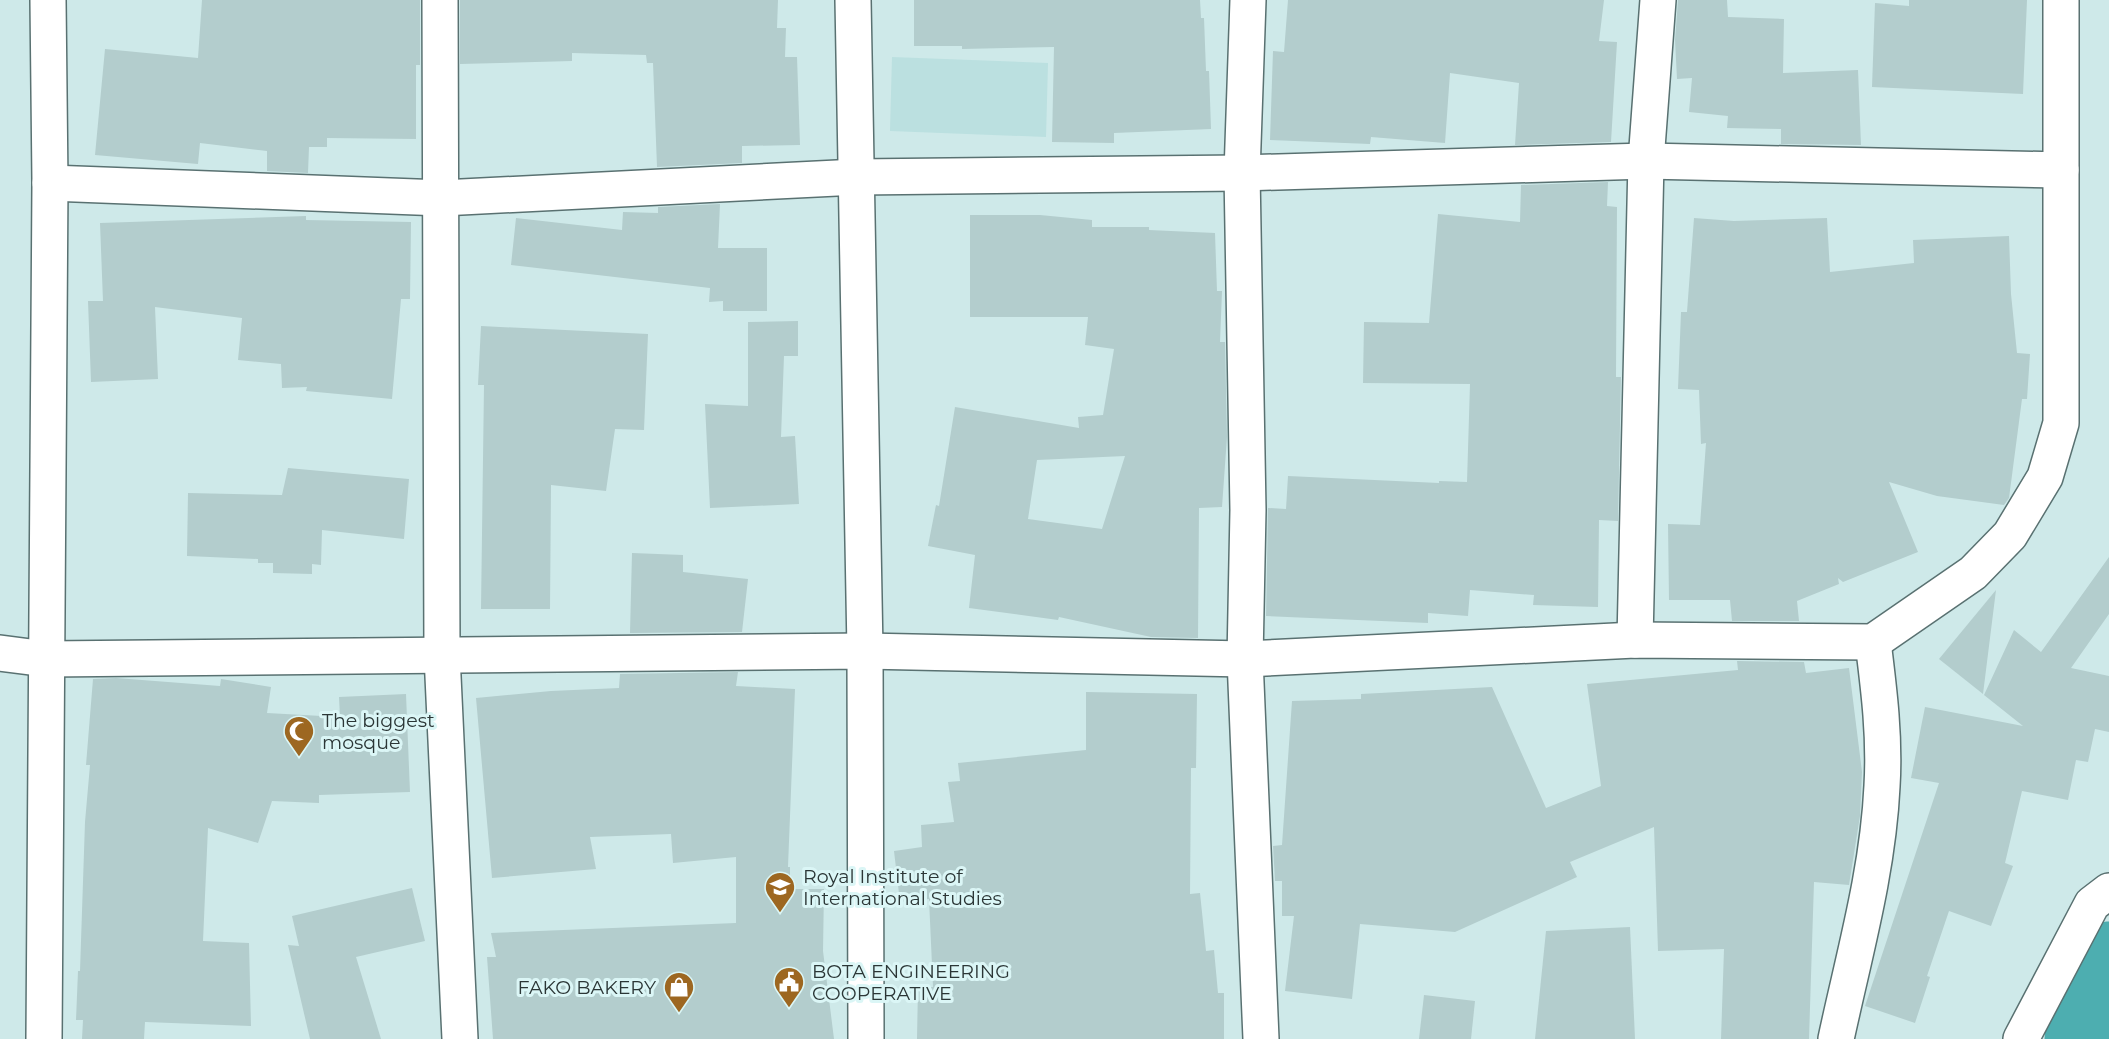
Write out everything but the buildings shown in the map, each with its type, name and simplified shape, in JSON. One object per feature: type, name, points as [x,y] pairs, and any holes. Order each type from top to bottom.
[{"type":"street","points":[[44,1039],[50,183],[48,0]]},
{"type":"street","points":[[440,0],[442,655],[460,1039]]},
{"type":"street","points":[[853,0],[865,651],[866,1039]]},
{"type":"street","points":[[1248,0],[1242,173],[1248,510],[1245,659],[1261,1039]]},
{"type":"street","points":[[1635,640],[1646,161],[1658,0]]},
{"type":"street","points":[[0,653],[46,659],[865,651],[1245,659],[1635,640],[1873,642],[1973,573],[2010,535],[2045,477],[2062,423],[2062,0]]},
{"type":"street","points":[[50,183],[442,198],[858,177],[1242,173],[1646,161],[2061,170]]},
{"type":"street","points":[[1836,1039],[1871,881],[1882,786],[1882,717],[1873,642]]},
{"type":"street","points":[[2021,1039],[2092,904],[2109,891]]},
{"type":"shaded area","points":[[892,57],[1048,63],[1046,137],[890,131]]},
{"type":"waterway","points":[[2082,1039],[2109,959]]},
{"type":"place","name":"The biggest mosque","points":[[299,758]]},
{"type":"place","name":"Royal Institute of International Studies","points":[[780,914]]},
{"type":"place","name":"BOTA ENGINEERING COOPERATIVE","points":[[789,1009]]},
{"type":"place","name":"FAKO BAKERY","points":[[679,1014]]}]
